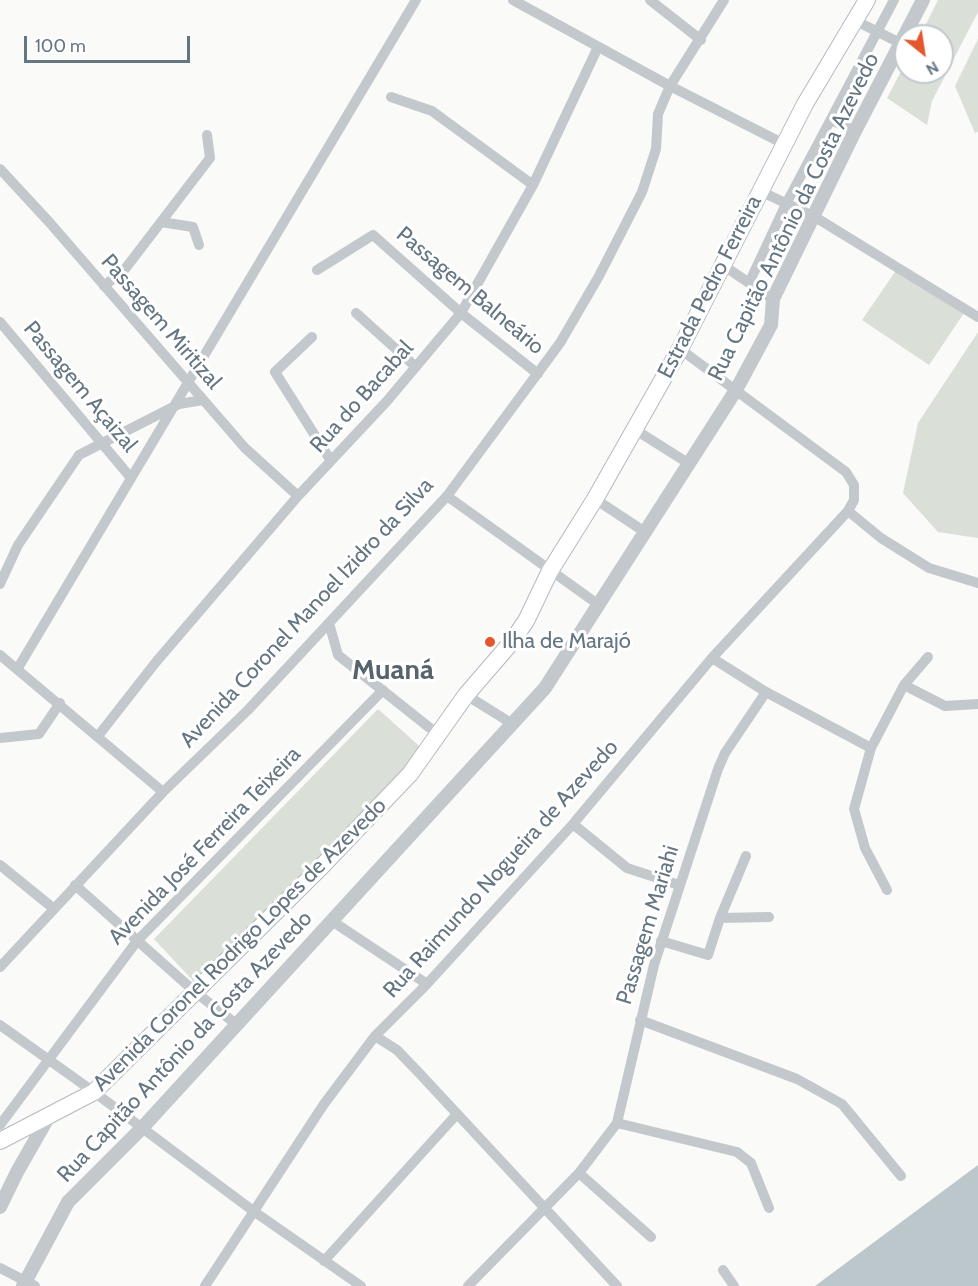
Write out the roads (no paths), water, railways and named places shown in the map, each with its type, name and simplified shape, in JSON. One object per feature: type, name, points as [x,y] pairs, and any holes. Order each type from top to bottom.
[{"type":"main road","name":"Estrada Pedro Ferreira","points":[[466,695],[526,621],[550,571],[595,499],[680,349],[784,144],[867,0]]},
{"type":"main road","name":"Avenida Coronel Rodrigo Lopes de Azevedo","points":[[0,1142],[94,1092],[340,848],[410,774],[440,736],[466,695]]},
{"type":"street","points":[[18,668],[416,0]]},
{"type":"street","points":[[513,0],[670,86],[784,144]]},
{"type":"street","points":[[650,0],[701,40]]},
{"type":"street","name":"Avenida Coronel Manoel Izidro da Silva","points":[[0,967],[163,792],[248,710],[447,496],[560,343],[599,276],[642,192],[656,149],[658,114],[670,86],[724,0]]},
{"type":"street","points":[[749,283],[786,204],[894,0]]},
{"type":"street","name":"Rua Capitão Antônio da Costa Azevedo","points":[[912,24],[923,0]]},
{"type":"street","points":[[854,20],[894,40]]},
{"type":"street","name":"Rua do Bacabal","points":[[98,736],[156,662],[298,496],[416,367],[461,313],[533,184],[598,47]]},
{"type":"street","name":"Rua Capitão Antônio da Costa Azevedo","points":[[28,1284],[68,1202],[142,1128],[511,723],[546,688],[736,390],[771,325],[773,299],[855,131],[894,59]]},
{"type":"street","points":[[391,96],[432,111],[533,184]]},
{"type":"street","points":[[831,120],[855,131]]},
{"type":"street","points":[[104,286],[124,269],[210,158],[207,135]]},
{"type":"street","name":"Passagem Miritizal","points":[[0,169],[245,448],[298,496]]},
{"type":"street","points":[[760,191],[815,217],[978,317]]},
{"type":"street","points":[[161,222],[193,227],[198,245]]},
{"type":"street","name":"Passagem Balneário","points":[[317,270],[374,235],[461,313],[538,374]]},
{"type":"street","points":[[724,266],[773,299]]},
{"type":"street","points":[[356,313],[416,367]]},
{"type":"street","name":"Passagem Açaizal","points":[[0,322],[131,478]]},
{"type":"street","points":[[312,337],[274,372],[331,461]]},
{"type":"street","points":[[680,349],[736,390]]},
{"type":"street","name":"Rua Raimundo Nogueira de Azevedo","points":[[205,1286],[252,1210],[324,1104],[375,1036],[427,984],[573,824],[712,657],[848,511],[854,500],[854,485],[846,472],[736,390]]},
{"type":"street","points":[[0,584],[18,545],[79,455],[173,407],[203,400]]},
{"type":"street","points":[[634,429],[688,463]]},
{"type":"street","points":[[447,496],[599,605]]},
{"type":"street","points":[[595,499],[645,532]]},
{"type":"street","points":[[848,511],[881,538],[929,568],[978,583]]},
{"type":"street","points":[[329,623],[338,655],[440,736]]},
{"type":"street","points":[[0,655],[163,792]]},
{"type":"street","points":[[712,657],[766,692],[871,748]]},
{"type":"street","points":[[887,891],[865,848],[854,809],[871,748],[904,685],[928,657]]},
{"type":"street","points":[[904,685],[945,706],[978,704]]},
{"type":"street","name":"Avenida José Ferreira Teixeira","points":[[0,1125],[136,941],[383,690]]},
{"type":"street","name":"Passagem Mariahi","points":[[468,1286],[579,1173],[617,1123],[640,1020],[679,885],[725,753],[766,692]]},
{"type":"street","points":[[466,695],[511,723]]},
{"type":"street","points":[[0,738],[39,734],[60,704]]},
{"type":"street","points":[[573,824],[627,868],[679,885]]},
{"type":"street","points":[[661,941],[708,955],[720,918],[746,856]]},
{"type":"street","points":[[0,865],[53,908]]},
{"type":"street","points":[[75,885],[136,941],[236,1024]]},
{"type":"street","points":[[720,918],[770,916]]},
{"type":"street","points":[[332,921],[427,984]]},
{"type":"street","points":[[640,1020],[797,1079],[842,1104],[901,1176]]},
{"type":"street","points":[[0,1025],[252,1210],[361,1286]]},
{"type":"street","points":[[375,1036],[397,1050],[617,1286]]},
{"type":"street","points":[[324,1261],[457,1114]]},
{"type":"street","points":[[0,1207],[49,1116]]},
{"type":"street","points":[[617,1123],[737,1152],[751,1163],[769,1208]]},
{"type":"street","points":[[579,1173],[651,1237]]},
{"type":"street","points":[[0,1268],[28,1284]]},
{"type":"street","points":[[723,1270],[734,1286]]},
{"type":"place","name":"Ilha de Marajó","points":[[490,642]]},
{"type":"district","name":"Muaná","points":[[393,671]]}]
